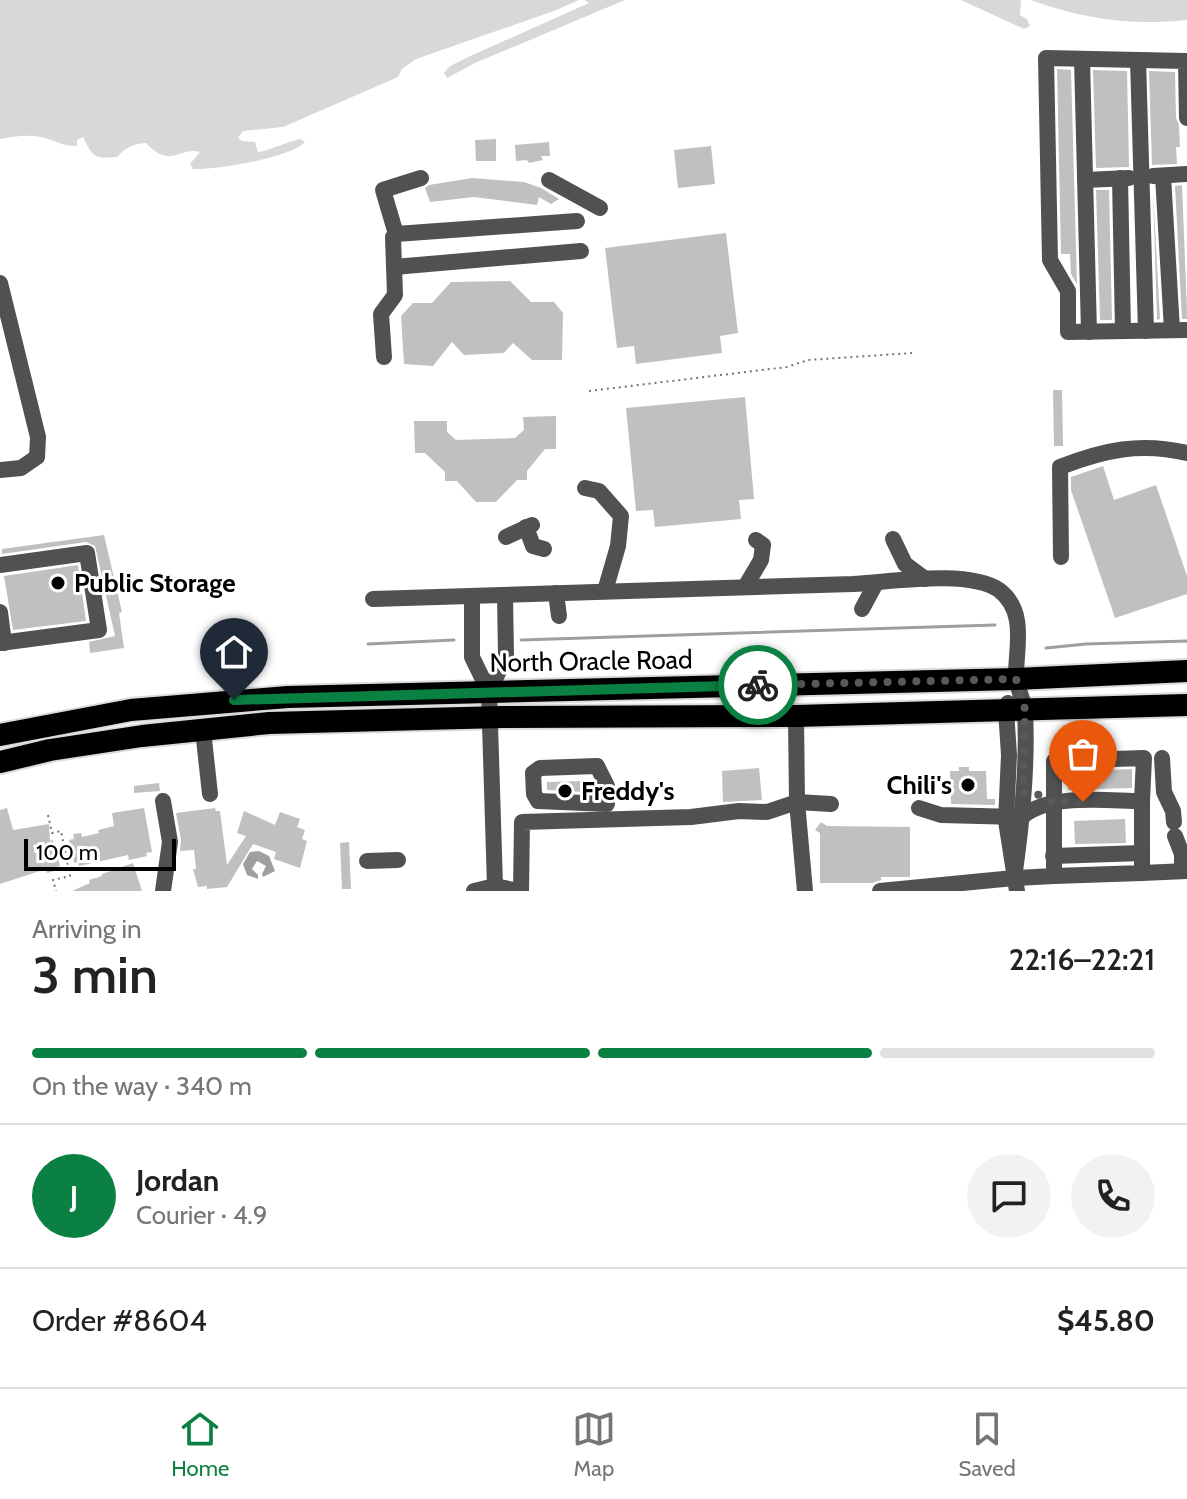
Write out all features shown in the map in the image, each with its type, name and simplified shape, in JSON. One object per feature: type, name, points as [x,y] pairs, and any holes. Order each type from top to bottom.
[{"type":"highway","name":"North Oracle Road","points":[[0,735],[131,710],[206,701],[1016,679],[1187,671]]},
{"type":"highway","name":"North Oracle Road","points":[[0,762],[81,746],[269,723],[796,716],[1187,705]]},
{"type":"street","points":[[1163,176],[1180,330],[1068,332],[1068,291],[1050,260],[1046,58],[1186,61],[1187,118]]},
{"type":"street","points":[[1082,59],[1089,332]]},
{"type":"street","points":[[1138,60],[1146,331]]},
{"type":"street","points":[[1085,180],[1187,174]]},
{"type":"street","points":[[384,357],[381,314],[395,295],[393,237],[396,234],[383,190],[421,178]]},
{"type":"street","points":[[1120,178],[1123,331]]},
{"type":"street","points":[[549,180],[600,208]]},
{"type":"street","points":[[396,234],[577,221]]},
{"type":"street","points":[[394,267],[581,251]]},
{"type":"street","points":[[0,283],[8,347],[38,437],[37,457],[21,468],[0,470]]},
{"type":"street","points":[[1061,557],[1060,467],[1127,448],[1147,446],[1187,453]]},
{"type":"street","points":[[585,488],[599,491],[621,516],[618,546],[605,591]]},
{"type":"street","points":[[506,537],[529,526],[533,546],[544,549]]},
{"type":"street","points":[[893,539],[905,564],[925,579]]},
{"type":"street","points":[[745,587],[764,552],[763,545],[756,540]]},
{"type":"street","points":[[0,565],[87,553],[99,630],[2,643],[0,612]]},
{"type":"street","points":[[373,599],[925,579],[978,581],[999,590],[1013,605],[1018,625],[1015,710],[1009,755],[1016,884]]},
{"type":"street","points":[[862,609],[880,582]]},
{"type":"street","points":[[556,593],[559,616]]},
{"type":"street","points":[[489,692],[506,656],[505,595]]},
{"type":"street","points":[[472,596],[472,657],[489,692],[495,886]]},
{"type":"street","points":[[1014,818],[1023,793],[1015,710]]},
{"type":"street","points":[[796,716],[797,802],[805,891]]},
{"type":"street","points":[[203,730],[210,794]]},
{"type":"street","points":[[1054,876],[1054,761],[1144,758],[1142,853],[1131,891]]},
{"type":"street","points":[[880,891],[1016,884],[1054,876],[1184,871],[1173,811],[1164,792],[1162,758]]},
{"type":"street","points":[[1023,793],[1041,795],[1053,802]]},
{"type":"street","points":[[163,801],[170,842],[163,891]]},
{"type":"street","points":[[919,808],[941,815],[1014,818],[1053,802],[1142,801]]},
{"type":"street","points":[[474,891],[495,886],[520,891],[522,822],[691,817],[739,811],[767,812],[797,802],[831,804]]},
{"type":"street","points":[[1053,856],[1142,853]]},
{"type":"street","points":[[367,861],[398,860]]},
{"type":"path","points":[[589,391],[787,367],[808,360],[912,353]]},
{"type":"path","points":[[48,815],[52,833],[61,831],[70,876],[53,880],[56,891]]},
{"type":"shaded area","points":[[0,0],[579,0],[416,59],[402,69],[398,77],[283,127],[243,131],[238,138],[255,142],[258,152],[300,139],[305,142],[297,148],[252,162],[193,169],[190,164],[200,152],[162,155],[146,143],[130,147],[117,157],[103,158],[92,153],[83,137],[77,140],[77,146],[34,136],[0,139]]},
{"type":"shaded area","points":[[585,0],[625,0],[475,63],[447,78],[444,73],[450,66],[466,58],[589,3]]},
{"type":"shaded area","points":[[961,0],[1021,0],[1020,15],[1027,19],[1030,26],[1024,29]]},
{"type":"shaded area","points":[[1031,0],[1187,0],[1187,20],[1146,22],[1108,19],[1069,12]]},
{"type":"shaded area","points":[[259,851],[269,856],[275,871],[263,877],[266,866],[257,861],[252,869],[258,879],[247,875],[243,864],[250,852]]},
{"type":"building","points":[[1057,69],[1071,70],[1077,284],[1071,274],[1070,254],[1061,254]]},
{"type":"building","points":[[1093,70],[1127,71],[1129,167],[1096,168]]},
{"type":"building","points":[[1149,71],[1175,72],[1180,147],[1176,147],[1177,164],[1152,165]]},
{"type":"building","points":[[496,139],[496,161],[476,161],[475,140]]},
{"type":"building","points":[[549,142],[550,156],[541,156],[543,160],[529,163],[527,160],[516,161],[515,145]]},
{"type":"building","points":[[711,146],[715,184],[678,188],[674,150]]},
{"type":"building","points":[[472,178],[524,182],[559,199],[551,204],[539,197],[537,205],[474,197],[430,202],[425,188],[429,185]]},
{"type":"building","points":[[1182,185],[1187,319],[1182,319],[1175,186]]},
{"type":"building","points":[[1096,190],[1109,190],[1112,320],[1100,320]]},
{"type":"building","points":[[1153,191],[1160,319],[1157,320]]},
{"type":"building","points":[[726,233],[738,333],[720,336],[722,353],[636,364],[634,346],[617,348],[605,248]]},
{"type":"building","points":[[510,281],[531,302],[554,302],[563,313],[562,360],[532,360],[513,343],[504,353],[464,355],[452,342],[433,366],[404,364],[401,316],[413,303],[432,303],[451,282]]},
{"type":"building","points":[[1053,390],[1062,390],[1063,446],[1054,446]]},
{"type":"building","points":[[745,397],[754,499],[739,500],[741,519],[655,527],[653,510],[636,511],[626,408]]},
{"type":"building","points":[[556,416],[556,449],[545,449],[527,471],[527,480],[517,480],[496,502],[476,502],[457,481],[445,481],[445,472],[425,453],[415,453],[414,421],[447,421],[447,432],[456,440],[515,438],[524,430],[523,417]]},
{"type":"building","points":[[1103,466],[1114,500],[1156,485],[1187,576],[1187,594],[1115,618],[1071,490],[1071,477]]},
{"type":"building","points":[[104,535],[122,612],[119,613],[124,648],[90,653],[89,642],[115,636],[95,546],[86,542],[2,554],[2,549]]},
{"type":"building","points":[[78,565],[86,621],[13,630],[4,576]]},
{"type":"building","name":"Chili's","points":[[959,767],[969,767],[969,771],[986,771],[987,799],[995,799],[995,805],[951,804],[950,771],[959,771]]},
{"type":"building","points":[[759,768],[762,800],[723,802],[722,771]]},
{"type":"building","points":[[1132,769],[1132,788],[1068,790],[1067,772]]},
{"type":"building","points":[[582,781],[583,792],[547,790],[547,782]]},
{"type":"building","points":[[159,783],[160,791],[134,793],[134,786]]},
{"type":"building","points":[[7,808],[13,830],[49,824],[50,841],[53,840],[60,866],[58,870],[47,873],[46,869],[0,884],[0,810]]},
{"type":"building","points":[[144,808],[152,852],[146,853],[147,856],[129,860],[128,855],[79,866],[78,862],[74,863],[69,840],[74,839],[73,834],[81,833],[82,837],[99,833],[98,830],[114,826],[112,813]]},
{"type":"building","points":[[215,808],[220,811],[227,865],[246,836],[237,833],[244,811],[275,825],[280,812],[300,819],[297,827],[305,830],[302,839],[307,841],[300,868],[274,859],[276,852],[253,844],[227,887],[198,887],[193,869],[196,869],[194,850],[180,851],[176,813]]},
{"type":"building","points":[[1125,819],[1126,843],[1075,844],[1074,821]]},
{"type":"building","points":[[821,822],[827,826],[910,827],[910,877],[881,877],[881,880],[872,883],[820,883],[820,833],[815,830]]},
{"type":"building","points":[[349,842],[351,889],[342,889],[340,843]]},
{"type":"building","points":[[133,863],[142,891],[72,891],[102,874]]},
{"type":"waterway","points":[[521,640],[995,625]]},
{"type":"waterway","points":[[368,644],[454,640]]},
{"type":"waterway","points":[[1046,648],[1187,641]]},
{"type":"way so far","points":[[758,685],[1016,679],[1025,709],[1023,793],[1041,795],[1053,802],[1083,802]]},
{"type":"place","name":"Public Storage","points":[[58,583]]},
{"type":"place","name":"Chili's","points":[[968,785]]},
{"type":"place","name":"Freddy's","points":[[565,791]]},
{"type":"route","points":[[234,700],[758,685]]}]
